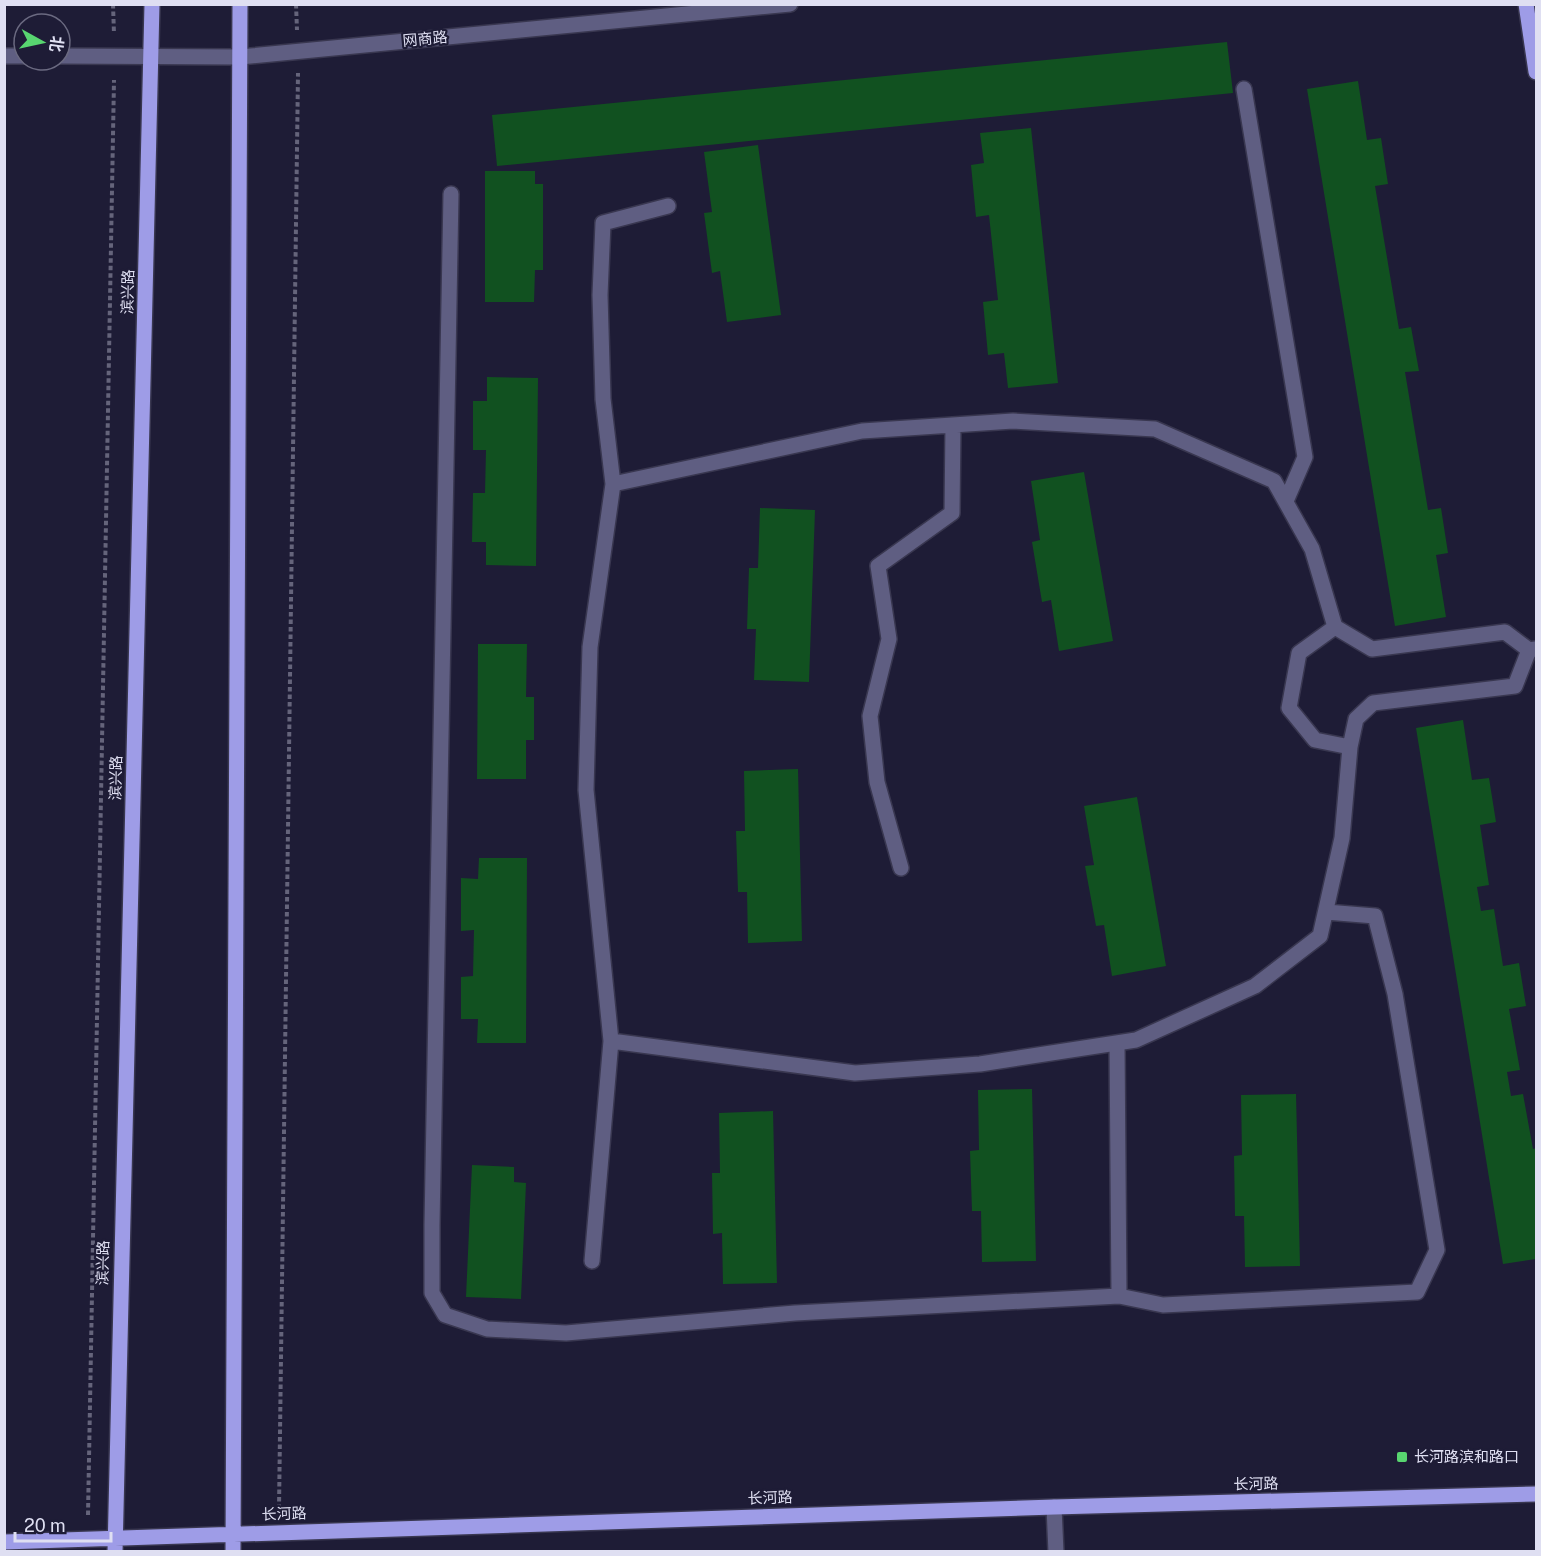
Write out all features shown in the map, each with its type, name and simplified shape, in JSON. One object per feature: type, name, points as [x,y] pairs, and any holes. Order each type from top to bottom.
[{"type":"main road","name":"滨兴路","points":[[115,1544],[152,4]]},
{"type":"main road","points":[[232,1551],[240,4]]},
{"type":"main road","points":[[1526,4],[1536,72]]},
{"type":"main road","name":"长河路","points":[[4,1542],[88,1539],[115,1544],[233,1533],[1536,1494]]},
{"type":"street","name":"网商路","points":[[72,56],[240,57],[790,4]]},
{"type":"street","points":[[1244,88],[1305,458],[1286,501]]},
{"type":"street","points":[[452,194],[432,1225],[432,1293],[445,1315],[487,1329],[566,1333],[795,1313],[1119,1296],[1163,1305],[1417,1292],[1437,1250],[1395,994],[1375,916],[1326,912]]},
{"type":"street","points":[[592,1261],[611,1041],[586,790],[590,647],[613,484],[603,399],[600,295],[603,223],[668,206]]},
{"type":"street","points":[[611,1041],[855,1073],[980,1064],[1136,1040],[1256,986],[1320,936],[1342,838],[1350,747],[1356,719],[1373,704],[1515,686],[1533,650],[1504,632],[1372,649],[1335,627],[1312,549],[1274,481],[1155,429],[1013,421],[862,431],[613,484]]},
{"type":"street","points":[[901,868],[877,782],[870,716],[889,639],[878,566],[952,513],[953,425]]},
{"type":"street","points":[[1335,627],[1299,652],[1289,708],[1315,740],[1350,747]]},
{"type":"street","points":[[1117,1043],[1119,1296]]},
{"type":"street","points":[[1054,1507],[1056,1551]]},
{"type":"path","points":[[88,1539],[114,56],[113,4]]},
{"type":"path","points":[[279,1532],[298,51],[296,4]]},
{"type":"building","points":[[1227,42],[1233,93],[497,166],[492,115]]},
{"type":"building","points":[[1358,81],[1367,140],[1381,138],[1388,184],[1375,186],[1399,329],[1411,327],[1419,371],[1405,372],[1428,510],[1441,508],[1448,553],[1436,555],[1446,617],[1395,626],[1307,89]]},
{"type":"building","points":[[1031,128],[1058,383],[1008,388],[1004,353],[988,355],[983,302],[998,300],[989,215],[976,217],[971,165],[984,163],[980,133]]},
{"type":"building","points":[[758,145],[781,315],[727,322],[720,271],[712,273],[704,213],[712,212],[704,152]]},
{"type":"building","points":[[485,171],[535,171],[535,184],[543,184],[543,270],[535,270],[534,302],[485,302]]},
{"type":"building","points":[[487,377],[538,378],[536,566],[486,565],[486,542],[472,542],[473,493],[485,493],[486,450],[473,450],[473,401],[487,401]]},
{"type":"building","points":[[1084,472],[1113,641],[1059,651],[1051,600],[1042,602],[1032,542],[1040,540],[1031,481]]},
{"type":"building","points":[[760,508],[815,510],[809,682],[754,680],[756,629],[747,629],[749,568],[758,568]]},
{"type":"building","points":[[478,644],[527,644],[526,697],[534,697],[534,740],[526,740],[526,779],[477,779]]},
{"type":"building","points":[[1463,720],[1472,780],[1489,778],[1496,822],[1480,825],[1489,885],[1477,887],[1481,911],[1494,909],[1503,966],[1519,963],[1526,1006],[1509,1009],[1520,1070],[1507,1072],[1511,1096],[1523,1094],[1533,1149],[1536,1148],[1536,1259],[1503,1264],[1416,728]]},
{"type":"building","points":[[798,769],[802,941],[748,943],[747,892],[738,892],[736,831],[745,831],[744,771]]},
{"type":"building","points":[[1137,797],[1166,966],[1112,976],[1104,925],[1096,926],[1085,866],[1094,865],[1084,806]]},
{"type":"building","points":[[479,858],[527,858],[526,1043],[477,1043],[478,1019],[461,1019],[461,977],[473,976],[474,930],[461,931],[461,878],[478,879]]},
{"type":"building","points":[[1032,1089],[1036,1261],[982,1262],[981,1211],[972,1211],[970,1151],[979,1150],[978,1090]]},
{"type":"building","points":[[1296,1094],[1300,1266],[1245,1267],[1244,1216],[1235,1216],[1234,1156],[1242,1155],[1241,1095]]},
{"type":"building","points":[[773,1111],[777,1283],[723,1284],[722,1233],[713,1234],[712,1173],[720,1173],[719,1113]]},
{"type":"building","points":[[472,1165],[514,1167],[514,1182],[526,1183],[521,1299],[466,1297]]},
{"type":"place","name":"长河路滨和路口","points":[[1402,1457]]}]
